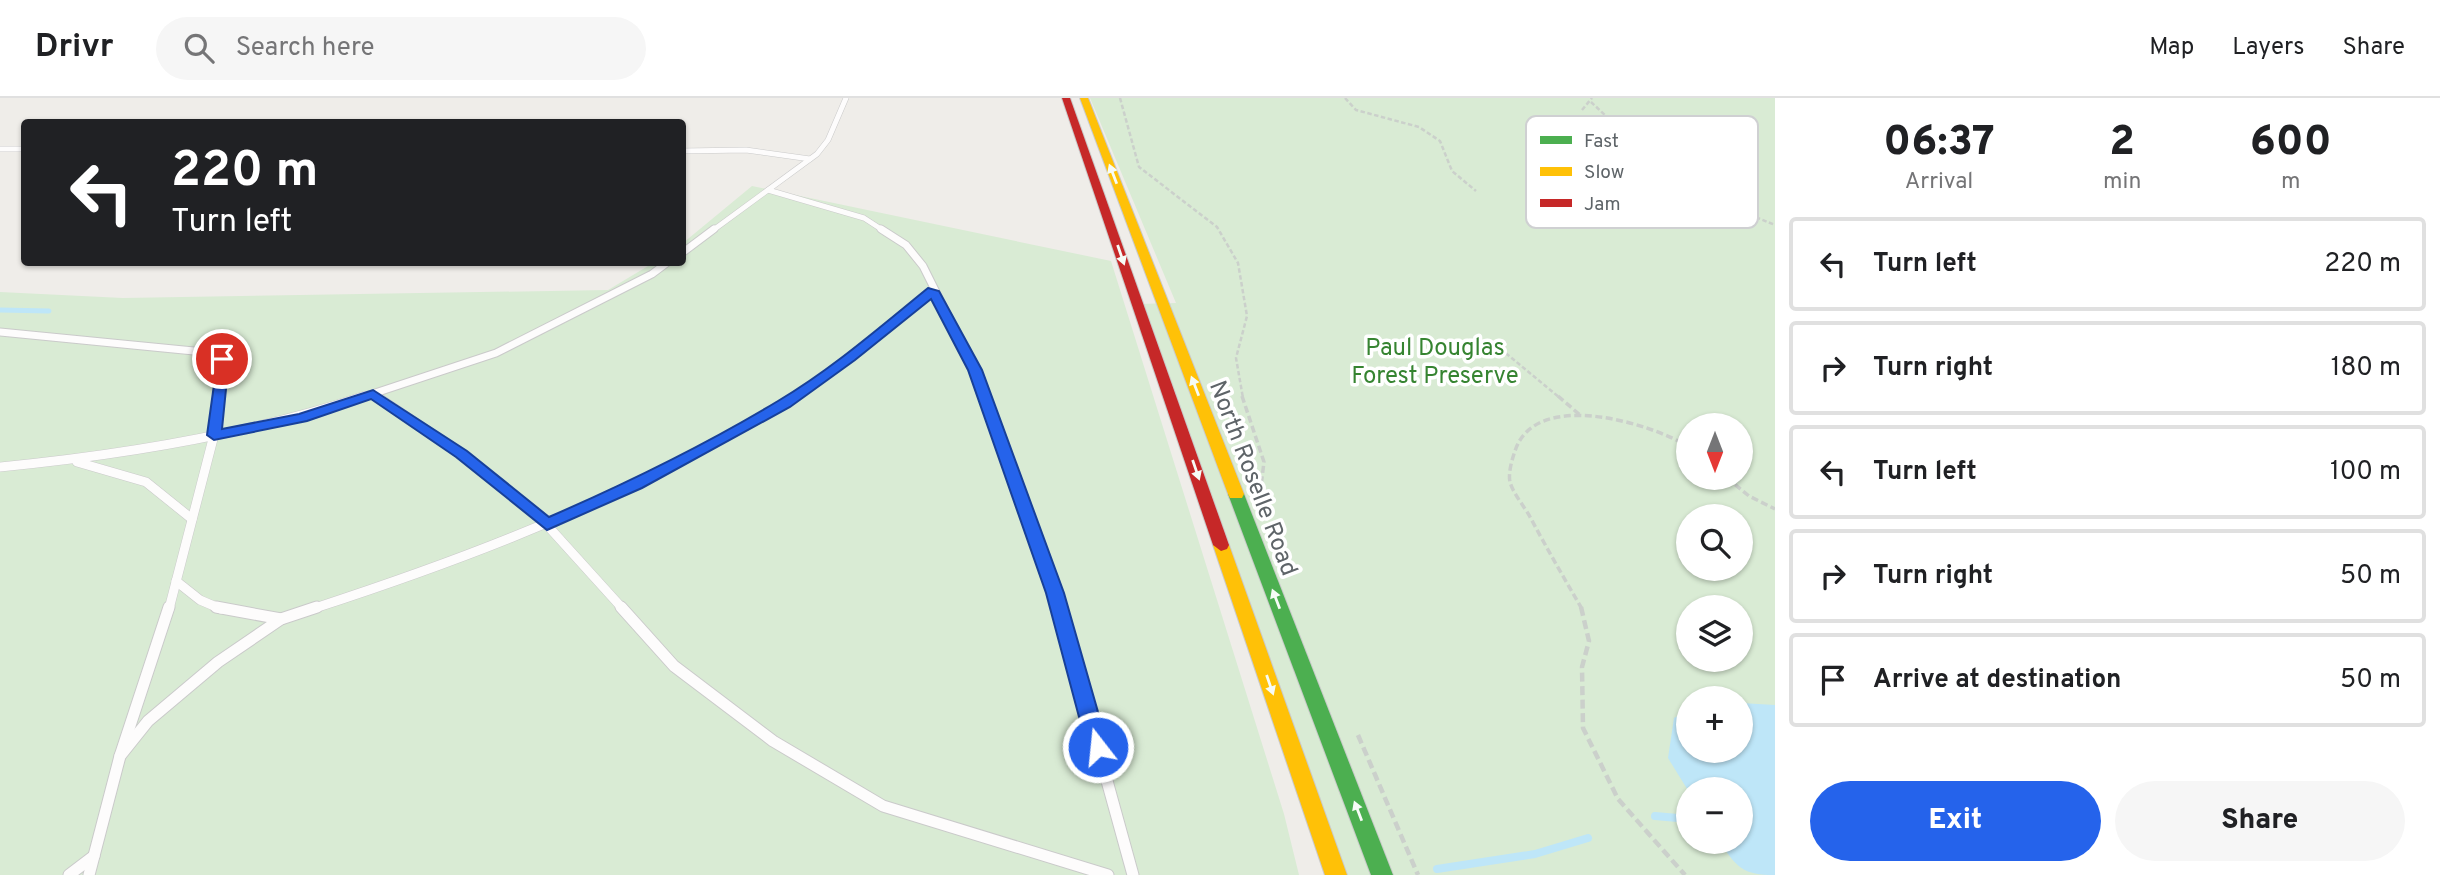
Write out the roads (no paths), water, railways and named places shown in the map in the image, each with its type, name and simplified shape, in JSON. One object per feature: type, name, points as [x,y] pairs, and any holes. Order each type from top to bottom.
[{"type":"main road","name":"North Roselle Road","points":[[1066,98],[1336,875]]},
{"type":"main road","name":"North Roselle Road","points":[[1084,98],[1382,875]]},
{"type":"lane","points":[[686,250],[810,159],[828,139],[846,98]]},
{"type":"lane","points":[[0,149],[21,149]]},
{"type":"lane","points":[[686,151],[746,150],[810,159]]},
{"type":"lane","points":[[768,190],[863,218],[905,245],[923,266],[933,291],[975,370],[1055,593],[1133,875]]},
{"type":"lane","points":[[0,467],[105,457],[302,418],[496,353],[652,274],[663,266]]},
{"type":"lane","points":[[120,756],[148,721],[218,662],[281,619],[429,571],[547,525],[636,485],[785,404],[850,358],[933,291]]},
{"type":"lane","points":[[0,332],[204,352],[222,359],[214,435],[176,581],[120,756],[89,875]]},
{"type":"lane","points":[[373,394],[462,454],[547,525],[674,666],[773,741],[883,806],[1108,875]]},
{"type":"lane","points":[[70,460],[146,482],[192,519]]},
{"type":"lane","points":[[176,581],[192,598],[229,613],[281,619]]},
{"type":"lane","points":[[69,875],[94,856]]},
{"type":"water","points":[[1753,704],[1775,705],[1775,875],[1748,871],[1736,864],[1728,854],[1753,854],[1753,777],[1680,777],[1668,758],[1676,717],[1676,763],[1753,763]]},
{"type":"waterway","points":[[0,310],[49,311]]},
{"type":"waterway","points":[[1655,816],[1676,818]]},
{"type":"waterway","points":[[1437,869],[1535,854],[1588,838]]},
{"type":"park label","name":"Paul Douglas Forest Preserve","points":[[1435,361]]}]
